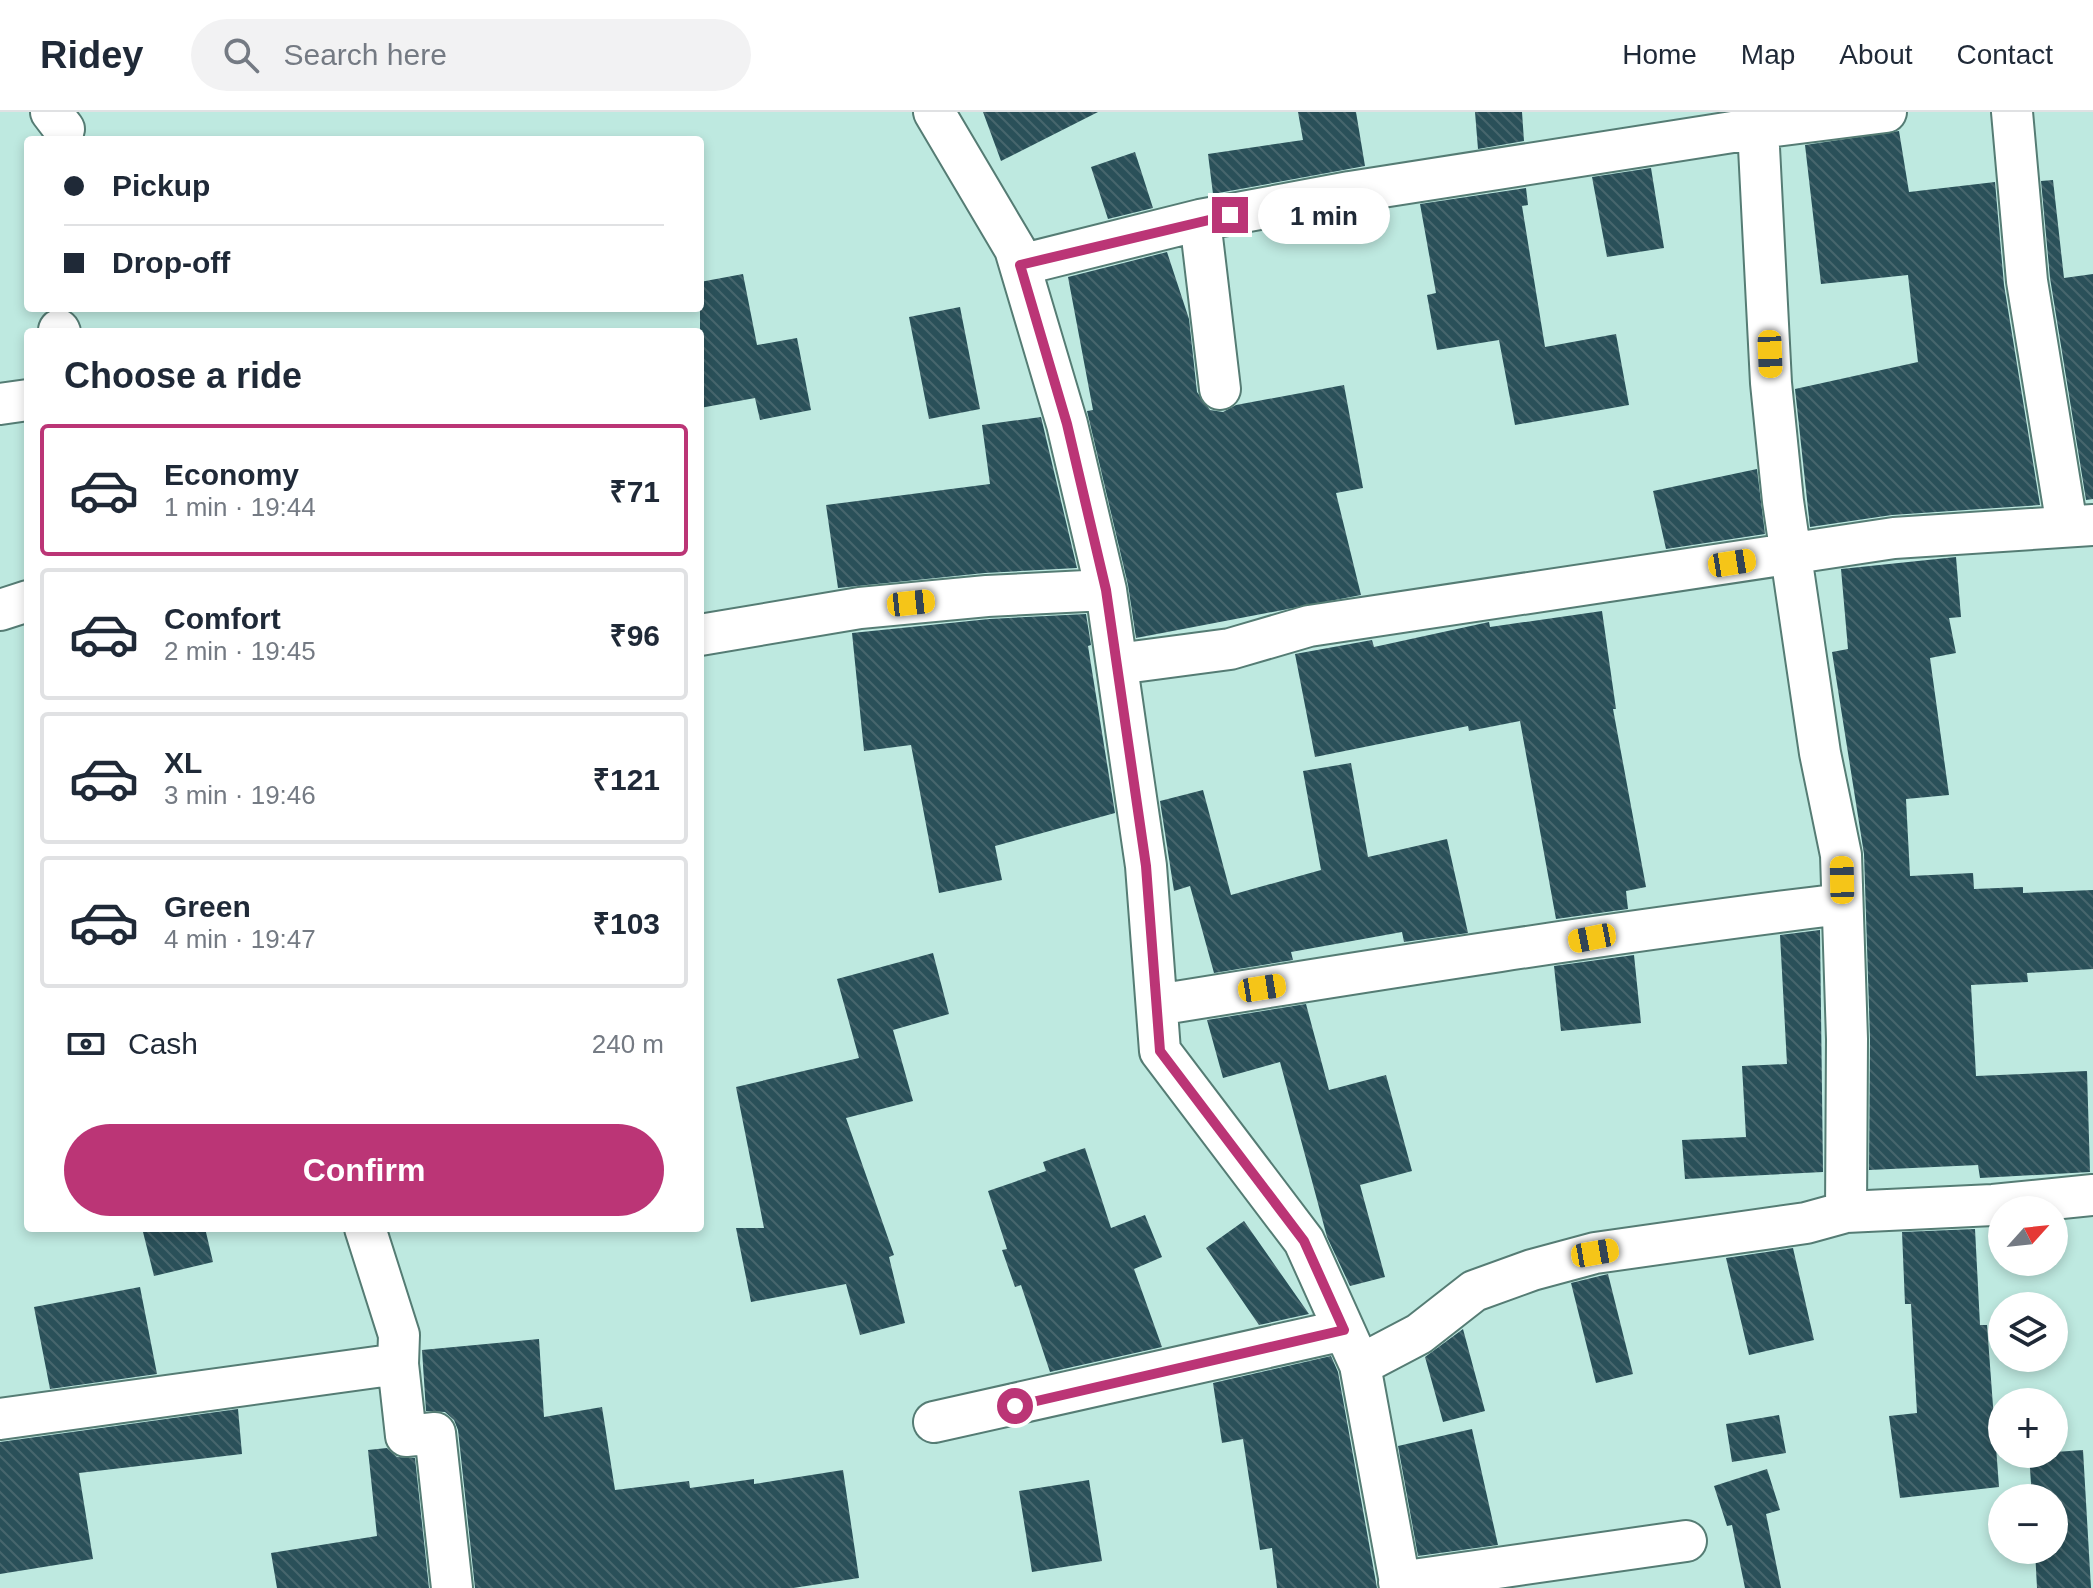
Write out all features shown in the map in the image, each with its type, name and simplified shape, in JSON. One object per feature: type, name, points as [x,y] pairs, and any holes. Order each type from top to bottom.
[{"type":"street","points":[[934,112],[1015,249],[1067,424],[1106,590],[1117,664],[1146,866],[1160,1051],[1304,1241],[1352,1347],[1400,1585],[1686,1541]]},
{"type":"street","points":[[1020,265],[1200,220],[1758,128],[1886,112]]},
{"type":"street","points":[[1117,664],[1230,649],[1309,626],[1894,538],[2080,525],[2027,281],[2012,112]]},
{"type":"street","points":[[1758,128],[1771,383],[1791,554],[1820,753],[1841,855],[1847,1039],[1846,1212]]},
{"type":"street","points":[[1200,220],[1220,389]]},
{"type":"street","points":[[0,404],[24,401]]},
{"type":"street","points":[[704,634],[860,608],[1106,590]]},
{"type":"street","points":[[0,610],[24,602]]},
{"type":"street","points":[[1157,1005],[1568,943],[1664,925],[1842,904]]},
{"type":"street","points":[[934,1422],[1419,1334],[1474,1291],[1532,1270],[1595,1253],[1806,1223],[1846,1212],[1993,1205],[2093,1195]]},
{"type":"street","points":[[366,1232],[399,1335],[398,1364],[406,1436],[435,1433],[452,1588]]},
{"type":"street","points":[[0,1419],[398,1364]]},
{"type":"building","points":[[983,112],[1098,112],[1001,161]]},
{"type":"building","points":[[1298,112],[1356,112],[1365,166],[1213,194],[1208,154],[1303,140]]},
{"type":"building","points":[[1475,112],[1522,112],[1524,141],[1478,149]]},
{"type":"building","points":[[1899,131],[1909,192],[1995,182],[2004,285],[2040,505],[1892,515],[1810,527],[1795,389],[1918,362],[1908,275],[1821,284],[1805,145]]},
{"type":"building","points":[[1135,152],[1153,208],[1108,219],[1091,167]]},
{"type":"building","points":[[1651,168],[1664,248],[1607,257],[1592,177]]},
{"type":"building","points":[[2053,180],[2064,278],[2093,274],[2093,499],[2086,500],[2050,278],[2041,181]]},
{"type":"building","points":[[1526,188],[1528,205],[1522,206],[1545,347],[1616,334],[1629,405],[1515,425],[1499,340],[1437,350],[1427,295],[1436,293],[1420,204]]},
{"type":"building","points":[[1167,252],[1189,319],[1197,392],[1210,410],[1223,412],[1236,405],[1344,385],[1363,488],[1336,493],[1361,595],[1136,638],[1128,585],[1087,411],[1093,410],[1068,277]]},
{"type":"building","points":[[743,274],[757,345],[797,338],[811,410],[760,420],[755,398],[704,407],[704,328],[700,328],[700,312],[704,312],[704,281]]},
{"type":"building","points":[[960,307],[980,409],[929,419],[909,317]]},
{"type":"building","points":[[1041,417],[1077,568],[985,573],[838,588],[826,505],[990,484],[982,425]]},
{"type":"building","points":[[1757,469],[1765,534],[1666,549],[1653,491]]},
{"type":"building","points":[[1956,557],[1961,617],[1949,618],[1956,653],[1930,658],[1949,795],[1906,799],[1910,876],[1973,873],[1974,889],[2023,887],[2023,893],[2093,890],[2093,969],[2027,973],[2028,982],[1971,985],[1976,1076],[2087,1071],[2090,1172],[1980,1178],[1978,1165],[1869,1170],[1870,1039],[1864,854],[1832,652],[1848,649],[1841,569]]},
{"type":"building","points":[[1602,611],[1616,709],[1613,709],[1646,887],[1626,891],[1628,909],[1556,919],[1520,721],[1469,731],[1468,726],[1315,757],[1295,654],[1372,640],[1374,647],[1489,622],[1490,627]]},
{"type":"building","points":[[1086,614],[1091,645],[1088,646],[1115,813],[995,846],[1002,880],[939,893],[911,745],[864,751],[852,633],[989,619]]},
{"type":"building","points":[[1351,763],[1368,857],[1447,839],[1468,933],[1404,942],[1402,932],[1291,952],[1293,960],[1214,973],[1190,886],[1174,891],[1160,801],[1203,790],[1231,895],[1321,870],[1303,771]]},
{"type":"building","points":[[1820,930],[1823,1172],[1685,1179],[1682,1140],[1746,1137],[1742,1066],[1787,1064],[1780,935]]},
{"type":"building","points":[[933,953],[949,1014],[893,1030],[913,1101],[846,1118],[894,1255],[889,1257],[905,1323],[860,1335],[846,1284],[751,1302],[736,1228],[764,1228],[736,1087],[859,1058],[837,979]]},
{"type":"building","points":[[1634,955],[1641,1023],[1561,1031],[1554,966]]},
{"type":"building","points":[[1306,1004],[1329,1090],[1386,1075],[1412,1171],[1360,1185],[1385,1277],[1350,1286],[1327,1237],[1280,1062],[1223,1078],[1207,1020]]},
{"type":"building","points":[[1085,1148],[1111,1228],[1145,1215],[1162,1257],[1134,1269],[1162,1347],[1050,1372],[1021,1285],[1015,1287],[1002,1250],[1007,1249],[988,1191],[1046,1171],[1043,1162]]},
{"type":"building","points":[[1244,1221],[1309,1314],[1259,1325],[1206,1248]]},
{"type":"building","points":[[1975,1229],[1980,1325],[1987,1325],[1988,1372],[1990,1372],[1992,1388],[1988,1388],[1988,1468],[1998,1468],[1999,1484],[1988,1484],[1988,1488],[1900,1498],[1889,1416],[1917,1413],[1911,1304],[1905,1304],[1902,1232]]},
{"type":"building","points":[[143,1232],[206,1232],[213,1262],[154,1276]]},
{"type":"building","points":[[1793,1248],[1814,1340],[1749,1355],[1726,1258]]},
{"type":"building","points":[[1608,1274],[1633,1374],[1596,1383],[1571,1283]]},
{"type":"building","points":[[140,1287],[157,1374],[50,1389],[34,1307]]},
{"type":"building","points":[[1463,1329],[1485,1411],[1443,1422],[1425,1357]]},
{"type":"building","points":[[539,1339],[544,1417],[602,1407],[615,1490],[689,1481],[690,1488],[754,1479],[754,1484],[843,1470],[859,1578],[793,1588],[475,1588],[458,1430],[454,1420],[445,1412],[426,1411],[422,1350]]},
{"type":"building","points":[[1331,1356],[1338,1372],[1377,1588],[1277,1588],[1272,1548],[1260,1550],[1243,1439],[1222,1443],[1213,1383]]},
{"type":"building","points":[[238,1409],[242,1454],[79,1473],[93,1559],[0,1574],[0,1442]]},
{"type":"building","points":[[1779,1415],[1786,1453],[1732,1462],[1726,1424]]},
{"type":"building","points":[[1472,1429],[1498,1545],[1418,1556],[1398,1446]]},
{"type":"building","points":[[387,1448],[397,1457],[415,1458],[429,1588],[277,1588],[271,1553],[377,1536],[368,1450]]},
{"type":"building","points":[[2083,1450],[2091,1588],[2037,1588],[2036,1564],[2068,1564],[2068,1484],[2031,1484],[2030,1468],[2068,1468],[2068,1451]]},
{"type":"building","points":[[1767,1469],[1780,1510],[1766,1514],[1781,1588],[1745,1588],[1732,1525],[1727,1526],[1714,1486]]},
{"type":"building","points":[[1089,1480],[1102,1561],[1032,1572],[1019,1491]]},
{"type":"route","points":[[1015,1406],[1344,1330],[1304,1241],[1160,1051],[1146,866],[1106,590],[1067,424],[1020,265],[1230,215]]}]
